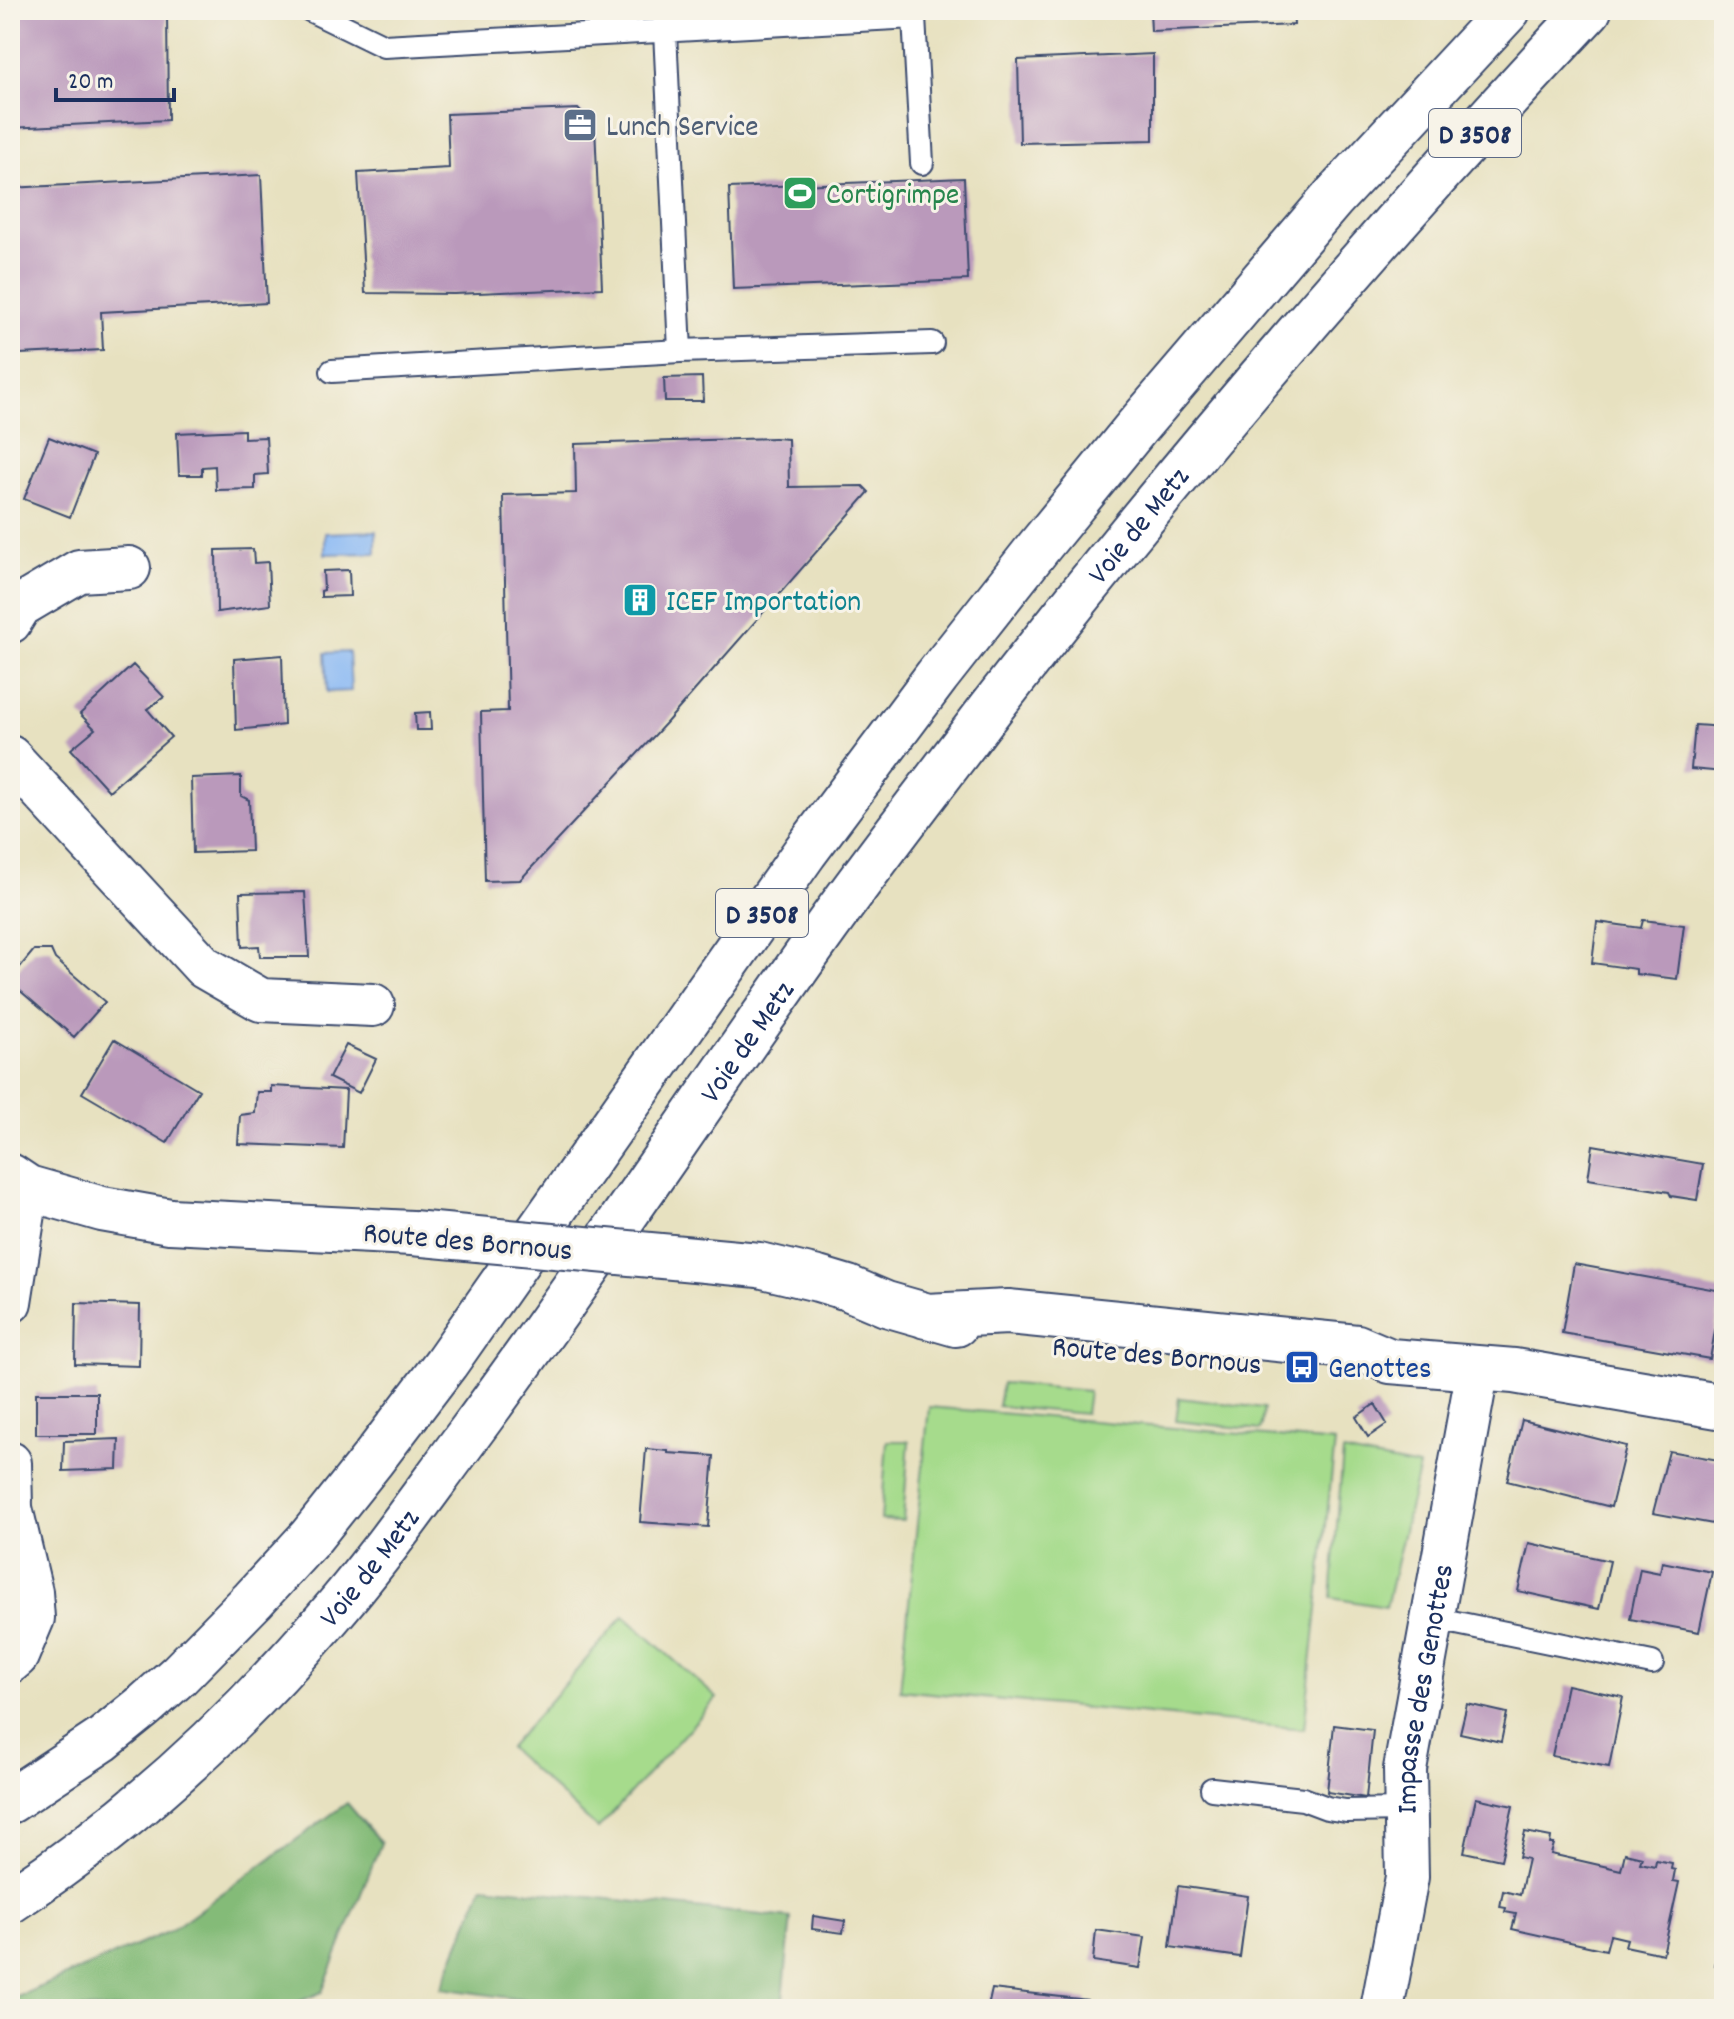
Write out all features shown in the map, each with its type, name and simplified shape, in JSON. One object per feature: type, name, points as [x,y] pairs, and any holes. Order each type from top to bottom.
[{"type":"main road","name":"Voie de Metz","points":[[10,1801],[102,1740],[144,1706],[204,1650],[310,1538],[446,1363],[805,852],[937,676],[1136,428],[1333,198],[1508,10]]},
{"type":"main road","name":"Voie de Metz","points":[[10,1901],[107,1832],[166,1782],[274,1678],[335,1609],[378,1557],[513,1374],[828,925],[904,822],[1156,500],[1363,258],[1589,10]]},
{"type":"main road","points":[[1363,258],[1619,10]]},
{"type":"main road","name":"Route des Bornous","points":[[19,1182],[102,1209],[170,1221],[412,1233],[759,1265],[848,1288],[926,1316],[1008,1312],[1357,1347],[1390,1361],[1514,1371],[1724,1407]]},
{"type":"street","points":[[10,622],[20,606],[79,571],[129,568]]},
{"type":"street","points":[[10,757],[204,967],[261,1000],[373,1005]]},
{"type":"street","points":[[10,1302],[19,1182]]},
{"type":"street","name":"Impasse des Genottes","points":[[1382,2009],[1407,1877],[1405,1769],[1478,1368]]},
{"type":"street","points":[[10,1463],[11,1508],[31,1592],[33,1618],[17,1656],[10,1662]]},
{"type":"lane","points":[[310,10],[384,46],[664,20],[914,17],[922,163]]},
{"type":"lane","points":[[664,20],[680,351]]},
{"type":"lane","points":[[332,371],[680,351],[932,343]]},
{"type":"lane","points":[[1432,1618],[1652,1663]]},
{"type":"lane","points":[[1212,1789],[1303,1799],[1346,1811],[1405,1810]]},
{"type":"green space","points":[[1002,1383],[1088,1391],[1085,1414],[998,1406]]},
{"type":"green space","points":[[1179,1398],[1264,1408],[1260,1430],[1176,1421]]},
{"type":"green space","points":[[929,1407],[1335,1442],[1304,1729],[900,1690]]},
{"type":"green space","points":[[887,1441],[909,1441],[903,1521],[881,1520]]},
{"type":"green space","points":[[1343,1452],[1419,1467],[1386,1607],[1331,1598]]},
{"type":"green space","points":[[624,1616],[717,1698],[598,1829],[509,1748]]},
{"type":"green space","points":[[347,1803],[381,1843],[322,1992],[282,2009],[10,2009],[10,2000],[170,1931]]},
{"type":"green space","points":[[483,1886],[791,1918],[782,2009],[587,2009],[441,1988]]},
{"type":"water","points":[[376,531],[376,553],[325,554],[325,533]]},
{"type":"water","points":[[349,652],[351,691],[327,692],[325,653]]},
{"type":"building","points":[[10,10],[167,12],[168,120],[10,128]]},
{"type":"building","points":[[1001,10],[1098,10],[1098,13],[1001,15]]},
{"type":"building","points":[[1150,10],[1293,10],[1294,25],[1151,31]]},
{"type":"building","points":[[1153,54],[1153,140],[1020,143],[1018,60]]},
{"type":"building","points":[[578,109],[595,126],[602,288],[454,294],[365,293],[358,173],[449,168],[447,114]]},
{"type":"building","points":[[261,175],[267,303],[101,312],[103,350],[19,354],[19,366],[10,367],[10,188]]},
{"type":"building","points":[[964,178],[968,280],[733,289],[729,188]]},
{"type":"building","points":[[702,377],[703,401],[665,401],[664,378]]},
{"type":"building","points":[[244,430],[244,438],[266,437],[268,474],[255,475],[255,489],[216,490],[215,466],[202,467],[202,475],[179,475],[177,433]]},
{"type":"building","points":[[49,437],[94,455],[70,517],[24,499]]},
{"type":"building","name":"ICEF Importation","points":[[788,439],[789,487],[863,486],[869,492],[667,722],[520,880],[485,881],[481,712],[508,711],[503,495],[576,493],[575,444]]},
{"type":"building","points":[[253,549],[254,563],[268,562],[270,605],[217,612],[216,550]]},
{"type":"building","points":[[349,570],[350,596],[321,597],[324,590],[323,571]]},
{"type":"building","points":[[282,655],[284,725],[236,730],[234,659]]},
{"type":"building","points":[[133,665],[164,697],[147,709],[171,737],[109,791],[71,749],[95,729],[80,714]]},
{"type":"building","points":[[430,712],[431,730],[416,730],[415,713]]},
{"type":"building","points":[[1695,725],[1724,727],[1724,772],[1691,769]]},
{"type":"building","points":[[241,776],[241,796],[249,800],[251,851],[193,853],[191,778]]},
{"type":"building","points":[[305,892],[309,957],[260,957],[259,946],[242,947],[240,893]]},
{"type":"building","points":[[1643,920],[1684,925],[1677,979],[1636,974],[1636,969],[1592,963],[1597,922],[1641,928]]},
{"type":"building","points":[[34,950],[51,950],[55,959],[105,1002],[74,1037],[10,982]]},
{"type":"building","points":[[114,1039],[199,1090],[167,1143],[82,1093]]},
{"type":"building","points":[[346,1045],[376,1059],[359,1093],[329,1078]]},
{"type":"building","points":[[271,1086],[346,1090],[343,1148],[238,1144],[240,1115],[255,1113],[257,1092],[271,1092]]},
{"type":"building","points":[[1593,1145],[1703,1164],[1697,1200],[1671,1196],[1669,1192],[1588,1179]]},
{"type":"building","points":[[1574,1264],[1722,1291],[1710,1359],[1562,1333]]},
{"type":"building","points":[[76,1303],[140,1305],[139,1366],[75,1364]]},
{"type":"building","points":[[36,1393],[97,1393],[97,1434],[36,1434]]},
{"type":"building","points":[[1375,1404],[1387,1424],[1368,1437],[1356,1417]]},
{"type":"building","points":[[1522,1420],[1626,1446],[1611,1507],[1507,1481]]},
{"type":"building","points":[[119,1439],[118,1469],[63,1471],[64,1441]]},
{"type":"building","points":[[646,1449],[714,1456],[708,1527],[640,1522]]},
{"type":"building","points":[[1669,1451],[1724,1461],[1724,1526],[1653,1513]]},
{"type":"building","points":[[1529,1543],[1610,1561],[1599,1609],[1518,1591]]},
{"type":"building","points":[[1662,1562],[1712,1572],[1699,1632],[1630,1619],[1640,1569],[1660,1573]]},
{"type":"building","points":[[1567,1685],[1623,1697],[1609,1767],[1552,1756]]},
{"type":"building","points":[[1467,1704],[1507,1713],[1501,1742],[1460,1733]]},
{"type":"building","points":[[1334,1725],[1373,1730],[1366,1798],[1327,1792]]},
{"type":"building","points":[[1476,1798],[1513,1806],[1501,1860],[1464,1852]]},
{"type":"building","points":[[1525,1832],[1551,1837],[1550,1844],[1554,1844],[1551,1854],[1621,1870],[1625,1853],[1642,1857],[1640,1863],[1655,1866],[1656,1860],[1672,1863],[1671,1869],[1675,1870],[1673,1881],[1679,1882],[1663,1954],[1625,1946],[1627,1939],[1610,1935],[1606,1950],[1512,1929],[1516,1914],[1505,1912],[1506,1908],[1500,1907],[1503,1891],[1520,1895],[1528,1859],[1519,1857]]},
{"type":"building","points":[[1178,1886],[1248,1896],[1240,1957],[1170,1947]]},
{"type":"building","points":[[813,1916],[845,1921],[843,1933],[812,1929]]},
{"type":"building","points":[[1724,1929],[1724,1967],[1715,1965]]},
{"type":"building","points":[[1096,1930],[1145,1937],[1140,1968],[1093,1961]]},
{"type":"building","points":[[992,1989],[1087,2000],[1086,2009],[996,2009],[988,2007]]},
{"type":"place","name":"Lunch Service","points":[[580,125]]},
{"type":"place","name":"Cortigrimpe","points":[[800,193]]},
{"type":"place","name":"ICEF Importation","points":[[640,600]]},
{"type":"place","name":"Genottes","points":[[1302,1367]]}]
